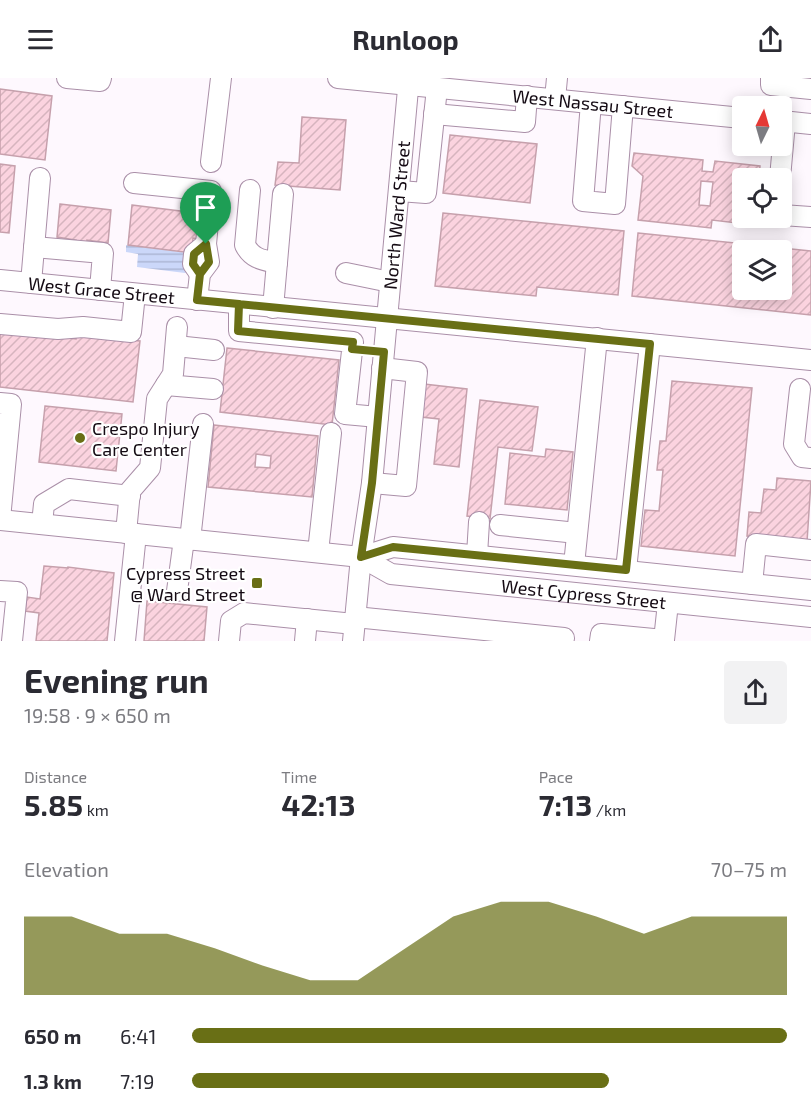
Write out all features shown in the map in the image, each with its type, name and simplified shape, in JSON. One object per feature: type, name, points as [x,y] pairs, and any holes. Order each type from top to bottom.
[{"type":"street","points":[[67,78],[100,81],[101,78]]},
{"type":"street","points":[[211,162],[221,78]]},
{"type":"street","name":"West Nassau Street","points":[[338,78],[409,81],[515,90],[555,99],[732,117]]},
{"type":"street","points":[[555,99],[557,78]]},
{"type":"street","points":[[771,78],[771,85],[811,89]]},
{"type":"street","name":"North Ward Street","points":[[354,627],[372,483],[409,81]]},
{"type":"street","points":[[399,191],[426,193],[439,85]]},
{"type":"street","points":[[434,114],[525,122],[515,90]]},
{"type":"street","points":[[591,103],[583,201],[615,204],[623,106]]},
{"type":"street","points":[[792,123],[811,124]]},
{"type":"street","points":[[31,283],[40,178]]},
{"type":"street","points":[[134,183],[211,191],[206,244],[194,254],[193,264],[200,274],[197,300]]},
{"type":"street","points":[[250,190],[245,245],[249,254],[258,259],[277,263]]},
{"type":"street","points":[[273,308],[283,194]]},
{"type":"street","points":[[792,216],[811,217]]},
{"type":"street","points":[[34,247],[103,253],[100,290]]},
{"type":"street","points":[[346,273],[390,282]]},
{"type":"street","name":"West Grace Street","points":[[0,280],[811,360]]},
{"type":"street","points":[[0,324],[58,329],[83,327],[131,332],[135,294]]},
{"type":"street","points":[[239,304],[238,331],[353,342],[345,414],[378,417]]},
{"type":"street","points":[[125,641],[131,533],[130,491],[150,468],[157,399],[173,374],[177,337],[214,350]]},
{"type":"street","points":[[574,565],[597,338]]},
{"type":"street","points":[[626,570],[650,344]]},
{"type":"street","points":[[352,349],[417,372],[406,486],[372,483]]},
{"type":"street","points":[[166,385],[213,389]]},
{"type":"street","points":[[800,389],[794,444],[802,457],[811,458]]},
{"type":"street","points":[[0,520],[5,404]]},
{"type":"street","points":[[177,591],[187,539],[203,424]]},
{"type":"street","points":[[318,552],[331,433]]},
{"type":"street","points":[[42,524],[44,504],[69,489],[130,496]]},
{"type":"street","name":"West Cypress Street","points":[[0,520],[361,557],[391,574],[811,617]]},
{"type":"street","points":[[477,555],[479,522]]},
{"type":"street","points":[[500,525],[577,532]]},
{"type":"street","points":[[752,584],[756,544],[811,550]]},
{"type":"street","name":"West Cypress Street","points":[[361,557],[393,547],[811,590]]},
{"type":"street","points":[[0,591],[17,592],[12,641]]},
{"type":"street","points":[[600,641],[601,634],[664,640],[668,603]]},
{"type":"street","points":[[229,641],[231,621],[244,613],[307,619],[354,627],[564,638],[563,641]]},
{"type":"street","points":[[305,641],[307,619]]},
{"type":"water","points":[[126,245],[189,253],[187,272],[137,267],[138,254],[126,252]]},
{"type":"building","points":[[0,89],[52,96],[45,160],[0,154]]},
{"type":"building","points":[[302,117],[346,120],[340,190],[275,185],[278,162],[299,163]]},
{"type":"building","points":[[450,135],[537,144],[530,203],[443,193]]},
{"type":"building","points":[[634,153],[703,160],[702,171],[713,172],[715,161],[760,166],[760,168],[732,168],[732,222],[712,220],[711,228],[638,220],[643,176],[632,166]],"holes":[[[701,181],[713,182],[710,206],[699,205]]]},
{"type":"building","points":[[0,164],[15,166],[9,233],[0,232]]},
{"type":"building","points":[[60,204],[111,210],[108,243],[87,240],[87,246],[75,244],[76,240],[57,237]]},
{"type":"building","points":[[132,205],[196,213],[195,224],[201,225],[200,239],[193,238],[192,253],[128,245]]},
{"type":"building","points":[[443,213],[624,231],[618,295],[537,287],[536,296],[435,286]]},
{"type":"building","points":[[638,233],[732,243],[732,300],[792,300],[792,249],[811,251],[811,315],[632,296]]},
{"type":"building","points":[[0,331],[76,339],[76,335],[140,341],[133,402],[0,387]]},
{"type":"building","points":[[227,348],[339,360],[332,425],[220,412]]},
{"type":"building","points":[[672,381],[752,388],[735,556],[641,546],[645,510],[659,511],[663,470],[657,470],[660,441],[666,441]]},
{"type":"building","points":[[424,384],[467,389],[459,467],[434,464],[439,419],[421,417]]},
{"type":"building","points":[[480,400],[538,407],[532,451],[498,447],[490,519],[467,516]]},
{"type":"building","name":"Crespo Injury Care Center","points":[[45,406],[122,414],[116,471],[39,462]]},
{"type":"building","points":[[214,425],[318,436],[312,497],[208,487]],"holes":[[[256,454],[271,456],[270,468],[255,467]]]},
{"type":"building","points":[[546,449],[573,452],[567,510],[505,504],[510,453],[545,457]]},
{"type":"building","points":[[777,478],[811,481],[807,542],[747,536],[749,512],[761,513],[764,489],[776,490]]},
{"type":"building","points":[[44,566],[114,573],[107,641],[36,641],[39,613],[25,611],[27,597],[40,599]]},
{"type":"building","points":[[147,601],[207,607],[204,641],[144,641]]},
{"type":"place","name":"Crespo Injury Care Center","points":[[80,438]]},
{"type":"place","name":"Cypress Street @ Ward Street","points":[[257,583]]},
{"type":"route","points":[[206,244],[194,254],[193,264],[200,274],[197,300],[597,338],[650,344],[626,570],[393,547],[361,557],[372,483],[384,352],[352,349],[353,342],[238,331],[239,304],[197,300],[200,274],[209,262],[206,244]]}]
